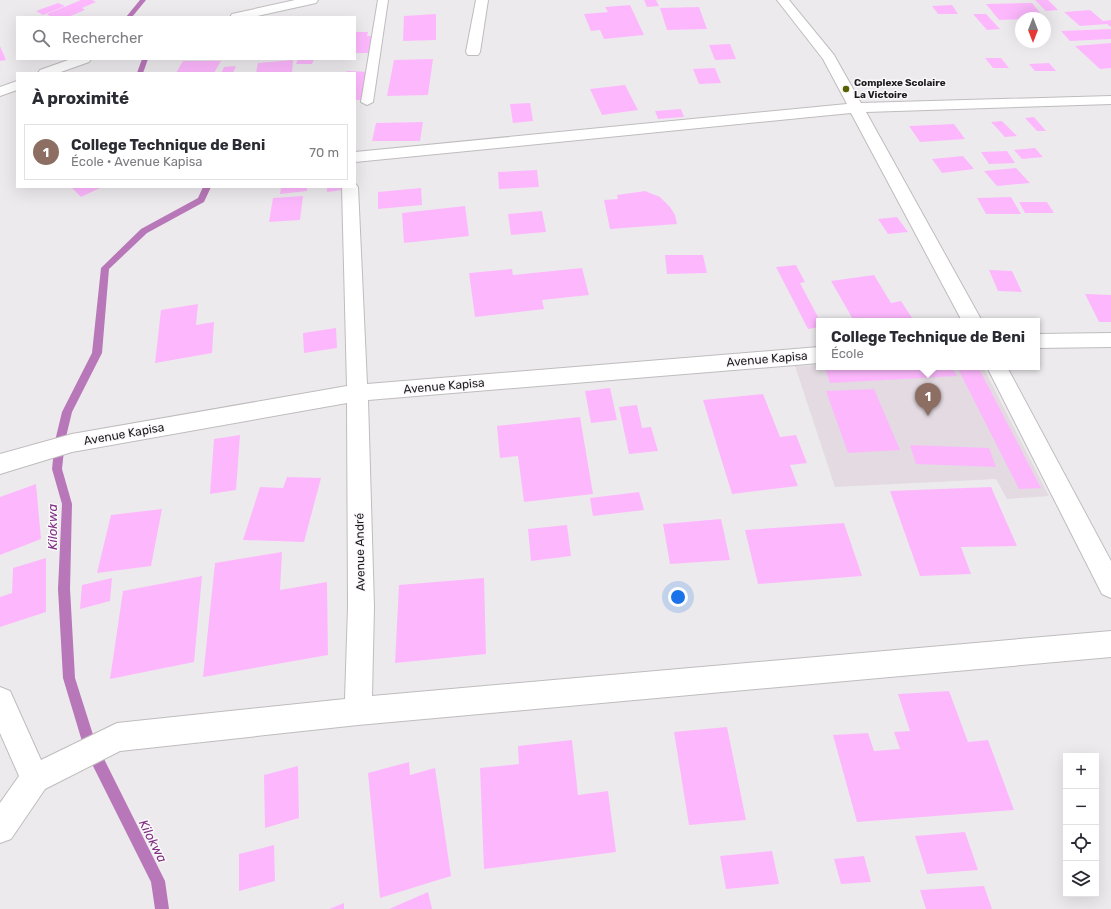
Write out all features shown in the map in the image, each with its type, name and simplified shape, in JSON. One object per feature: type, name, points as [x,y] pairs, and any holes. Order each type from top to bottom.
[{"type":"street","points":[[240,16],[312,0]]},
{"type":"street","points":[[473,52],[482,0]]},
{"type":"street","points":[[783,0],[829,58],[970,318]]},
{"type":"street","points":[[48,72],[81,60]]},
{"type":"street","points":[[0,92],[16,85]]},
{"type":"street","points":[[356,157],[856,108],[1111,100]]},
{"type":"street","name":"Avenue André","points":[[350,188],[357,393],[361,607],[358,711]]},
{"type":"street","points":[[1040,341],[1111,340]]},
{"type":"street","name":"Avenue Kapisa","points":[[0,464],[72,443],[357,393],[816,355]]},
{"type":"street","points":[[999,370],[1111,586]]},
{"type":"street","points":[[0,828],[34,779],[118,737],[358,711],[1111,644]]},
{"type":"street","points":[[0,701],[34,779]]},
{"type":"lane","points":[[367,102],[383,0]]},
{"type":"shaded area","points":[[816,365],[816,370],[985,370],[1049,496],[1007,499],[996,479],[835,487],[795,366]]},
{"type":"building","points":[[81,0],[92,0],[96,2],[82,8],[85,10],[70,16],[50,16],[47,14]]},
{"type":"building","points":[[644,0],[656,0],[659,6],[647,7]]},
{"type":"building","points":[[1035,0],[1048,0],[1058,10],[1046,11]]},
{"type":"building","points":[[58,3],[65,6],[43,15],[36,11]]},
{"type":"building","points":[[1032,3],[1039,12],[1015,12],[1015,19],[999,20],[986,4]]},
{"type":"building","points":[[630,5],[644,35],[604,39],[600,30],[591,31],[584,14],[608,12],[605,7]]},
{"type":"building","points":[[952,5],[958,14],[938,14],[932,6]]},
{"type":"building","points":[[699,7],[707,29],[667,30],[660,8]]},
{"type":"building","points":[[1090,10],[1103,21],[1111,20],[1111,27],[1107,24],[1080,26],[1064,12]]},
{"type":"building","points":[[436,14],[436,40],[403,41],[404,16]]},
{"type":"building","points":[[973,14],[986,14],[1000,29],[987,30]]},
{"type":"building","points":[[1110,29],[1111,39],[1070,41],[1061,31]]},
{"type":"building","points":[[356,32],[368,32],[367,36],[376,36],[372,53],[356,53]]},
{"type":"building","points":[[1111,43],[1111,68],[1100,69],[1075,46]]},
{"type":"building","points":[[730,44],[736,59],[715,60],[709,45]]},
{"type":"building","points":[[0,46],[6,60],[0,61]]},
{"type":"building","points":[[985,58],[1001,58],[1009,68],[993,68]]},
{"type":"building","points":[[433,59],[428,95],[387,96],[394,60]]},
{"type":"building","points":[[293,60],[292,72],[256,72],[258,63]]},
{"type":"building","points":[[298,60],[314,60],[312,64],[296,64]]},
{"type":"building","points":[[183,61],[221,61],[215,72],[177,72]]},
{"type":"building","points":[[1049,63],[1056,71],[1035,71],[1029,64]]},
{"type":"building","points":[[236,66],[233,72],[222,72],[224,67]]},
{"type":"building","points":[[715,68],[721,83],[699,84],[693,69]]},
{"type":"building","points":[[347,71],[372,72],[361,100],[356,100],[356,72]]},
{"type":"building","points":[[625,85],[638,110],[602,115],[590,89]]},
{"type":"building","points":[[530,103],[533,121],[513,123],[510,104]]},
{"type":"building","points":[[681,109],[684,117],[658,119],[655,111]]},
{"type":"building","points":[[1034,117],[1046,131],[1037,131],[1025,118]]},
{"type":"building","points":[[1002,121],[1017,136],[1005,137],[991,122]]},
{"type":"building","points":[[423,122],[420,141],[372,141],[376,123]]},
{"type":"building","points":[[954,124],[965,139],[920,142],[909,126]]},
{"type":"building","points":[[1035,148],[1043,157],[1022,159],[1014,150]]},
{"type":"building","points":[[1007,151],[1015,163],[989,164],[981,152]]},
{"type":"building","points":[[963,156],[974,169],[942,173],[932,159]]},
{"type":"building","points":[[1016,168],[1030,183],[997,186],[984,171]]},
{"type":"building","points":[[537,170],[539,187],[499,189],[498,172]]},
{"type":"building","points":[[72,188],[100,188],[81,197]]},
{"type":"building","points":[[281,188],[307,188],[307,191],[280,194]]},
{"type":"building","points":[[327,188],[341,188],[342,190],[327,192]]},
{"type":"building","points":[[421,188],[422,205],[378,209],[378,192]]},
{"type":"building","points":[[645,191],[660,197],[670,207],[675,215],[677,224],[610,229],[604,200],[618,199],[617,195]]},
{"type":"building","points":[[303,196],[300,220],[269,222],[273,198]]},
{"type":"building","points":[[1011,197],[1021,214],[986,214],[977,198]]},
{"type":"building","points":[[1019,202],[1047,202],[1054,213],[1025,213]]},
{"type":"building","points":[[465,206],[469,236],[404,243],[402,213]]},
{"type":"building","points":[[542,211],[546,232],[511,235],[508,214]]},
{"type":"building","points":[[897,217],[908,232],[888,234],[878,219]]},
{"type":"building","points":[[665,255],[703,255],[707,273],[667,274]]},
{"type":"building","points":[[796,265],[805,282],[800,283],[818,318],[816,318],[816,328],[808,329],[776,267]]},
{"type":"building","points":[[582,268],[589,295],[542,300],[544,309],[475,317],[469,273],[512,269],[513,275]]},
{"type":"building","points":[[989,270],[1012,271],[1022,292],[998,291]]},
{"type":"building","points":[[874,275],[891,303],[901,301],[912,318],[852,318],[831,281]]},
{"type":"building","points":[[1085,294],[1111,295],[1111,322],[1099,322]]},
{"type":"building","points":[[198,304],[196,325],[214,322],[212,353],[155,363],[161,310]]},
{"type":"building","points":[[336,328],[337,348],[304,353],[303,333]]},
{"type":"building","points":[[826,370],[954,370],[957,376],[830,383]]},
{"type":"building","points":[[959,370],[980,370],[1041,488],[1019,489]]},
{"type":"building","points":[[610,388],[617,420],[591,423],[585,391]]},
{"type":"building","points":[[874,389],[900,450],[848,453],[826,391]]},
{"type":"building","points":[[763,394],[780,437],[796,435],[807,463],[790,465],[798,486],[732,494],[703,400]]},
{"type":"building","points":[[637,405],[642,428],[651,427],[658,451],[629,454],[619,407]]},
{"type":"building","points":[[580,417],[593,494],[524,502],[518,456],[500,458],[497,426]]},
{"type":"building","points":[[240,435],[236,490],[210,494],[214,439]]},
{"type":"building","points":[[910,445],[989,448],[996,467],[916,464]]},
{"type":"building","points":[[287,477],[321,478],[304,542],[243,540],[260,487],[283,488]]},
{"type":"building","points":[[36,484],[41,539],[0,555],[0,497]]},
{"type":"building","points":[[991,487],[1017,546],[961,547],[971,574],[920,576],[890,491]]},
{"type":"building","points":[[639,492],[644,510],[593,516],[590,498]]},
{"type":"building","points":[[162,509],[151,566],[97,573],[111,515]]},
{"type":"building","points":[[721,519],[730,560],[670,564],[663,524]]},
{"type":"building","points":[[844,523],[862,576],[758,584],[745,530]]},
{"type":"building","points":[[567,525],[571,556],[531,561],[528,529]]},
{"type":"building","points":[[282,552],[280,590],[327,582],[328,655],[203,677],[215,563]]},
{"type":"building","points":[[46,558],[46,612],[0,627],[0,597],[12,593],[13,568]]},
{"type":"building","points":[[202,576],[194,662],[110,679],[123,591]]},
{"type":"building","points":[[112,578],[110,601],[80,609],[82,585]]},
{"type":"building","points":[[484,578],[486,654],[395,663],[399,585]]},
{"type":"building","points":[[949,691],[968,742],[988,740],[1014,810],[857,822],[833,735],[868,733],[874,751],[900,749],[894,732],[910,731],[898,694]]},
{"type":"building","points":[[727,727],[746,820],[689,825],[674,732]]},
{"type":"building","points":[[572,740],[578,795],[608,791],[616,852],[484,869],[480,768],[519,764],[518,746]]},
{"type":"building","points":[[409,762],[410,775],[435,768],[451,876],[380,898],[368,773]]},
{"type":"building","points":[[298,766],[299,818],[265,828],[264,775]]},
{"type":"building","points":[[965,832],[978,870],[927,874],[915,836]]},
{"type":"building","points":[[274,845],[275,881],[239,891],[239,854]]},
{"type":"building","points":[[772,851],[779,884],[726,889],[720,856]]},
{"type":"building","points":[[864,856],[871,882],[841,884],[834,859]]},
{"type":"building","points":[[984,886],[992,909],[926,909],[920,890]]},
{"type":"building","points":[[428,892],[432,909],[389,909]]},
{"type":"building","points":[[344,903],[344,909],[329,909]]},
{"type":"waterway","name":"Kilokwa","points":[[130,16],[143,0]]},
{"type":"waterway","name":"Kilokwa","points":[[140,72],[145,60]]},
{"type":"waterway","name":"Kilokwa","points":[[162,909],[158,881],[89,743],[69,678],[64,589],[67,504],[57,469],[60,441],[67,412],[97,353],[105,268],[144,231],[201,200],[207,188]]},
{"type":"place","name":"Complexe Scolaire La Victoire","points":[[846,89]]},
{"type":"place","name":"College Technique de Beni","points":[[928,416]]}]
